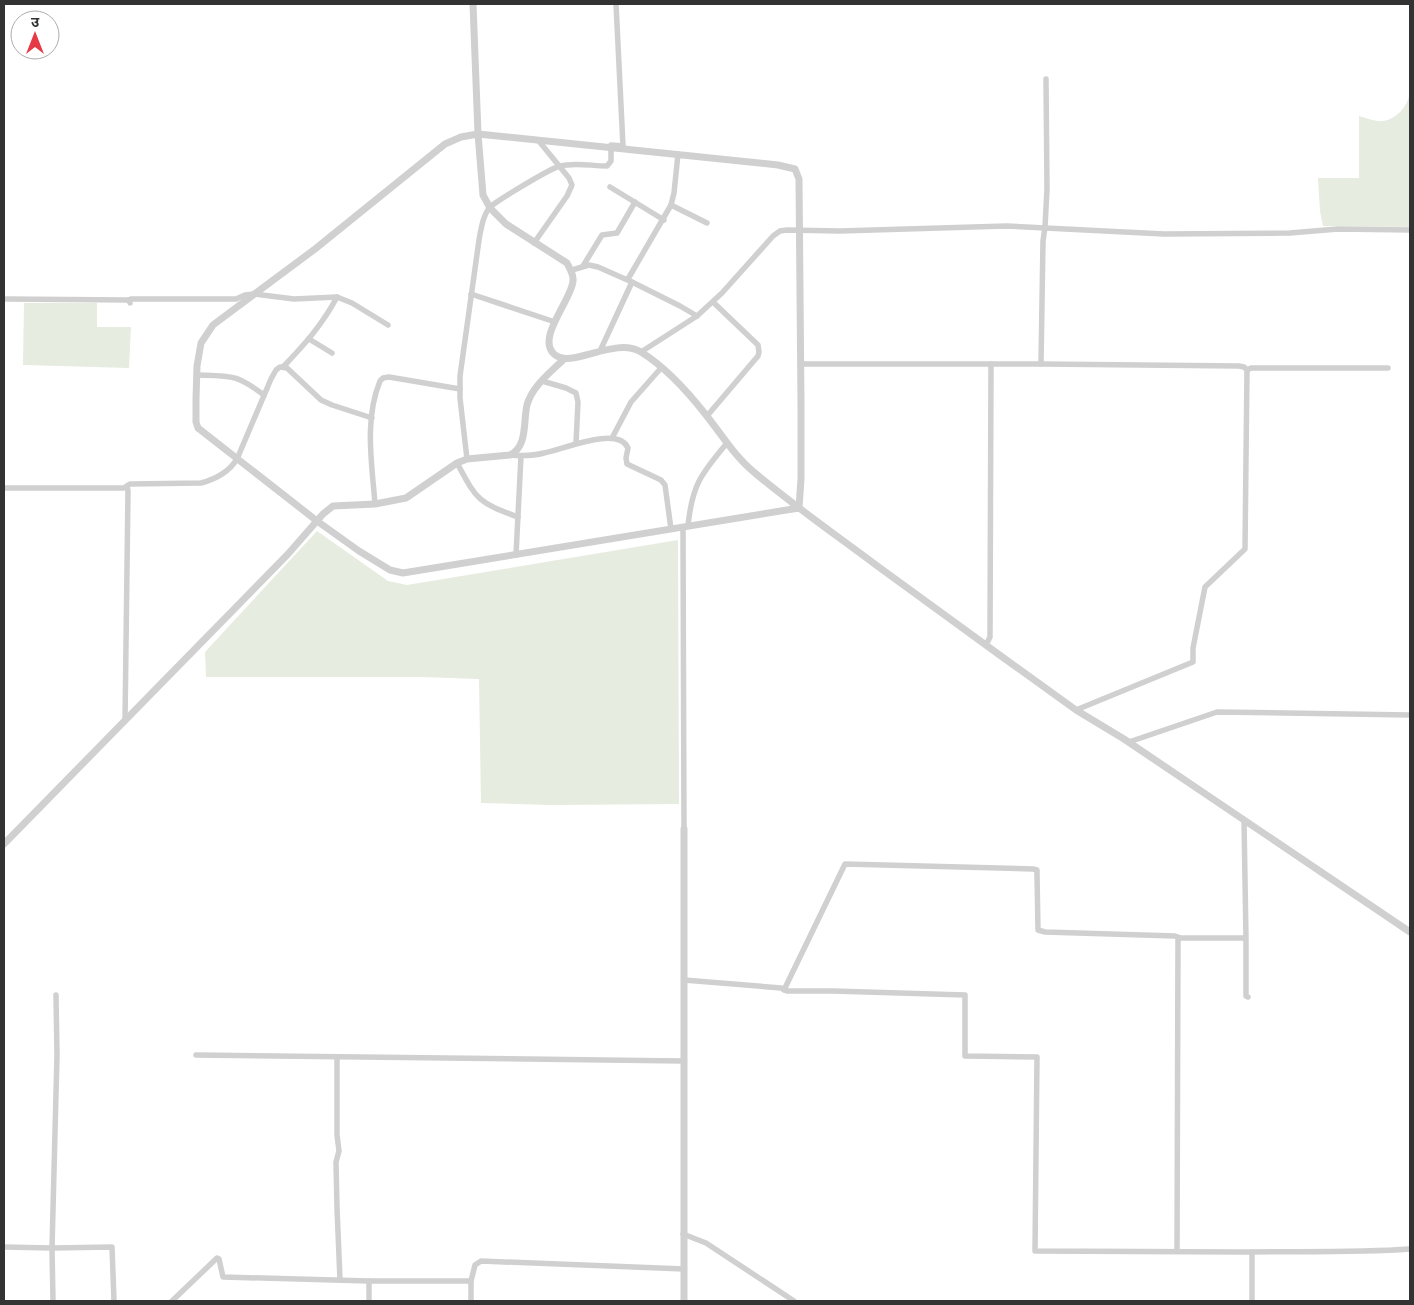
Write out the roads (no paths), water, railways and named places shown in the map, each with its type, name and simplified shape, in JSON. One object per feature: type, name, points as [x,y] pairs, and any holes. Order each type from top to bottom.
[{"type":"street","points":[[473,4],[482,191],[490,208],[506,224],[567,264],[572,270],[574,282],[550,332],[550,347],[554,354],[564,360]]},
{"type":"street","points":[[467,459],[460,389],[480,234],[484,218],[490,208],[502,198],[559,166],[607,166],[611,161],[611,145],[623,146],[616,4]]},
{"type":"street","points":[[1041,364],[1043,241],[1046,227],[1046,79]]},
{"type":"street","points":[[478,134],[778,165],[795,169],[799,178],[801,364],[801,479],[798,508],[410,573],[396,572],[378,564],[316,521],[198,428],[196,412],[199,352],[206,334],[219,320],[315,249],[454,139],[478,134]]},
{"type":"street","points":[[534,243],[571,190],[571,182],[538,140]]},
{"type":"street","points":[[600,351],[630,281],[671,205],[678,154]]},
{"type":"street","points":[[610,187],[664,220]]},
{"type":"street","points":[[583,266],[600,237],[617,232],[635,202]]},
{"type":"street","points":[[671,205],[707,223]]},
{"type":"street","points":[[640,352],[697,316],[713,302],[777,232],[783,230],[840,231],[1006,226],[1164,234],[1290,233],[1338,229],[1410,230]]},
{"type":"street","points":[[572,270],[589,265],[598,267],[630,281],[697,316]]},
{"type":"street","points":[[4,299],[130,301],[236,299],[254,294],[294,299],[337,298],[352,303],[388,325]]},
{"type":"street","points":[[472,294],[555,322]]},
{"type":"street","points":[[4,488],[124,488],[130,484],[202,483],[230,469],[237,459],[274,373],[278,368],[283,367],[310,339],[325,319],[337,298]]},
{"type":"street","points":[[707,416],[758,356],[760,349],[713,302]]},
{"type":"street","points":[[310,339],[332,354]]},
{"type":"street","points":[[510,455],[520,445],[528,404],[532,394],[542,381],[564,360],[626,346],[640,352],[672,376],[707,416],[743,463],[798,508],[1076,710],[1129,742],[1410,932]]},
{"type":"street","points":[[801,364],[1239,366],[1244,367],[1246,370]]},
{"type":"street","points":[[986,645],[990,637],[990,364]]},
{"type":"street","points":[[283,367],[287,368],[321,400],[372,418]]},
{"type":"street","points":[[612,438],[631,402],[660,368]]},
{"type":"street","points":[[1246,370],[1251,368],[1388,368]]},
{"type":"street","points":[[1076,710],[1193,662],[1193,648],[1205,587],[1245,549],[1246,370]]},
{"type":"street","points":[[197,375],[234,377],[247,382],[264,395]]},
{"type":"street","points":[[375,504],[370,458],[372,418],[378,386],[382,378],[386,377],[460,389]]},
{"type":"street","points":[[542,381],[576,393],[578,402],[576,444]]},
{"type":"street","points":[[4,844],[288,554],[316,521],[333,506],[375,504],[406,498],[457,463],[467,459],[542,454],[593,440],[612,438],[626,444],[628,448],[627,464],[663,482],[671,529]]},
{"type":"street","points":[[684,1301],[686,527],[697,482],[727,443]]},
{"type":"street","points":[[516,555],[521,456]]},
{"type":"street","points":[[457,463],[482,502],[518,517]]},
{"type":"street","points":[[125,720],[127,486]]},
{"type":"street","points":[[1129,742],[1218,712],[1410,715]]},
{"type":"street","points":[[1244,820],[1246,996],[1248,997]]},
{"type":"street","points":[[784,990],[845,864],[1033,868],[1037,870],[1038,930],[1175,936],[1178,938],[1246,939]]},
{"type":"street","points":[[1177,1252],[1178,938]]},
{"type":"street","points":[[684,980],[784,990],[965,995],[965,1056],[1037,1058],[1035,1252],[1252,1252],[1410,1249]]},
{"type":"street","points":[[53,1301],[52,1248],[57,1055],[56,995]]},
{"type":"street","points":[[196,1055],[684,1061]]},
{"type":"street","points":[[337,1057],[337,1134],[339,1151],[336,1162],[340,1280]]},
{"type":"street","points":[[683,1234],[706,1243],[794,1301]]},
{"type":"street","points":[[4,1247],[112,1247],[114,1301]]},
{"type":"street","points":[[1252,1252],[1252,1301]]},
{"type":"street","points":[[172,1301],[217,1258],[219,1259],[223,1276],[369,1281],[471,1281]]},
{"type":"street","points":[[471,1301],[471,1281],[475,1265],[481,1261],[684,1270]]},
{"type":"street","points":[[369,1281],[369,1301]]}]
